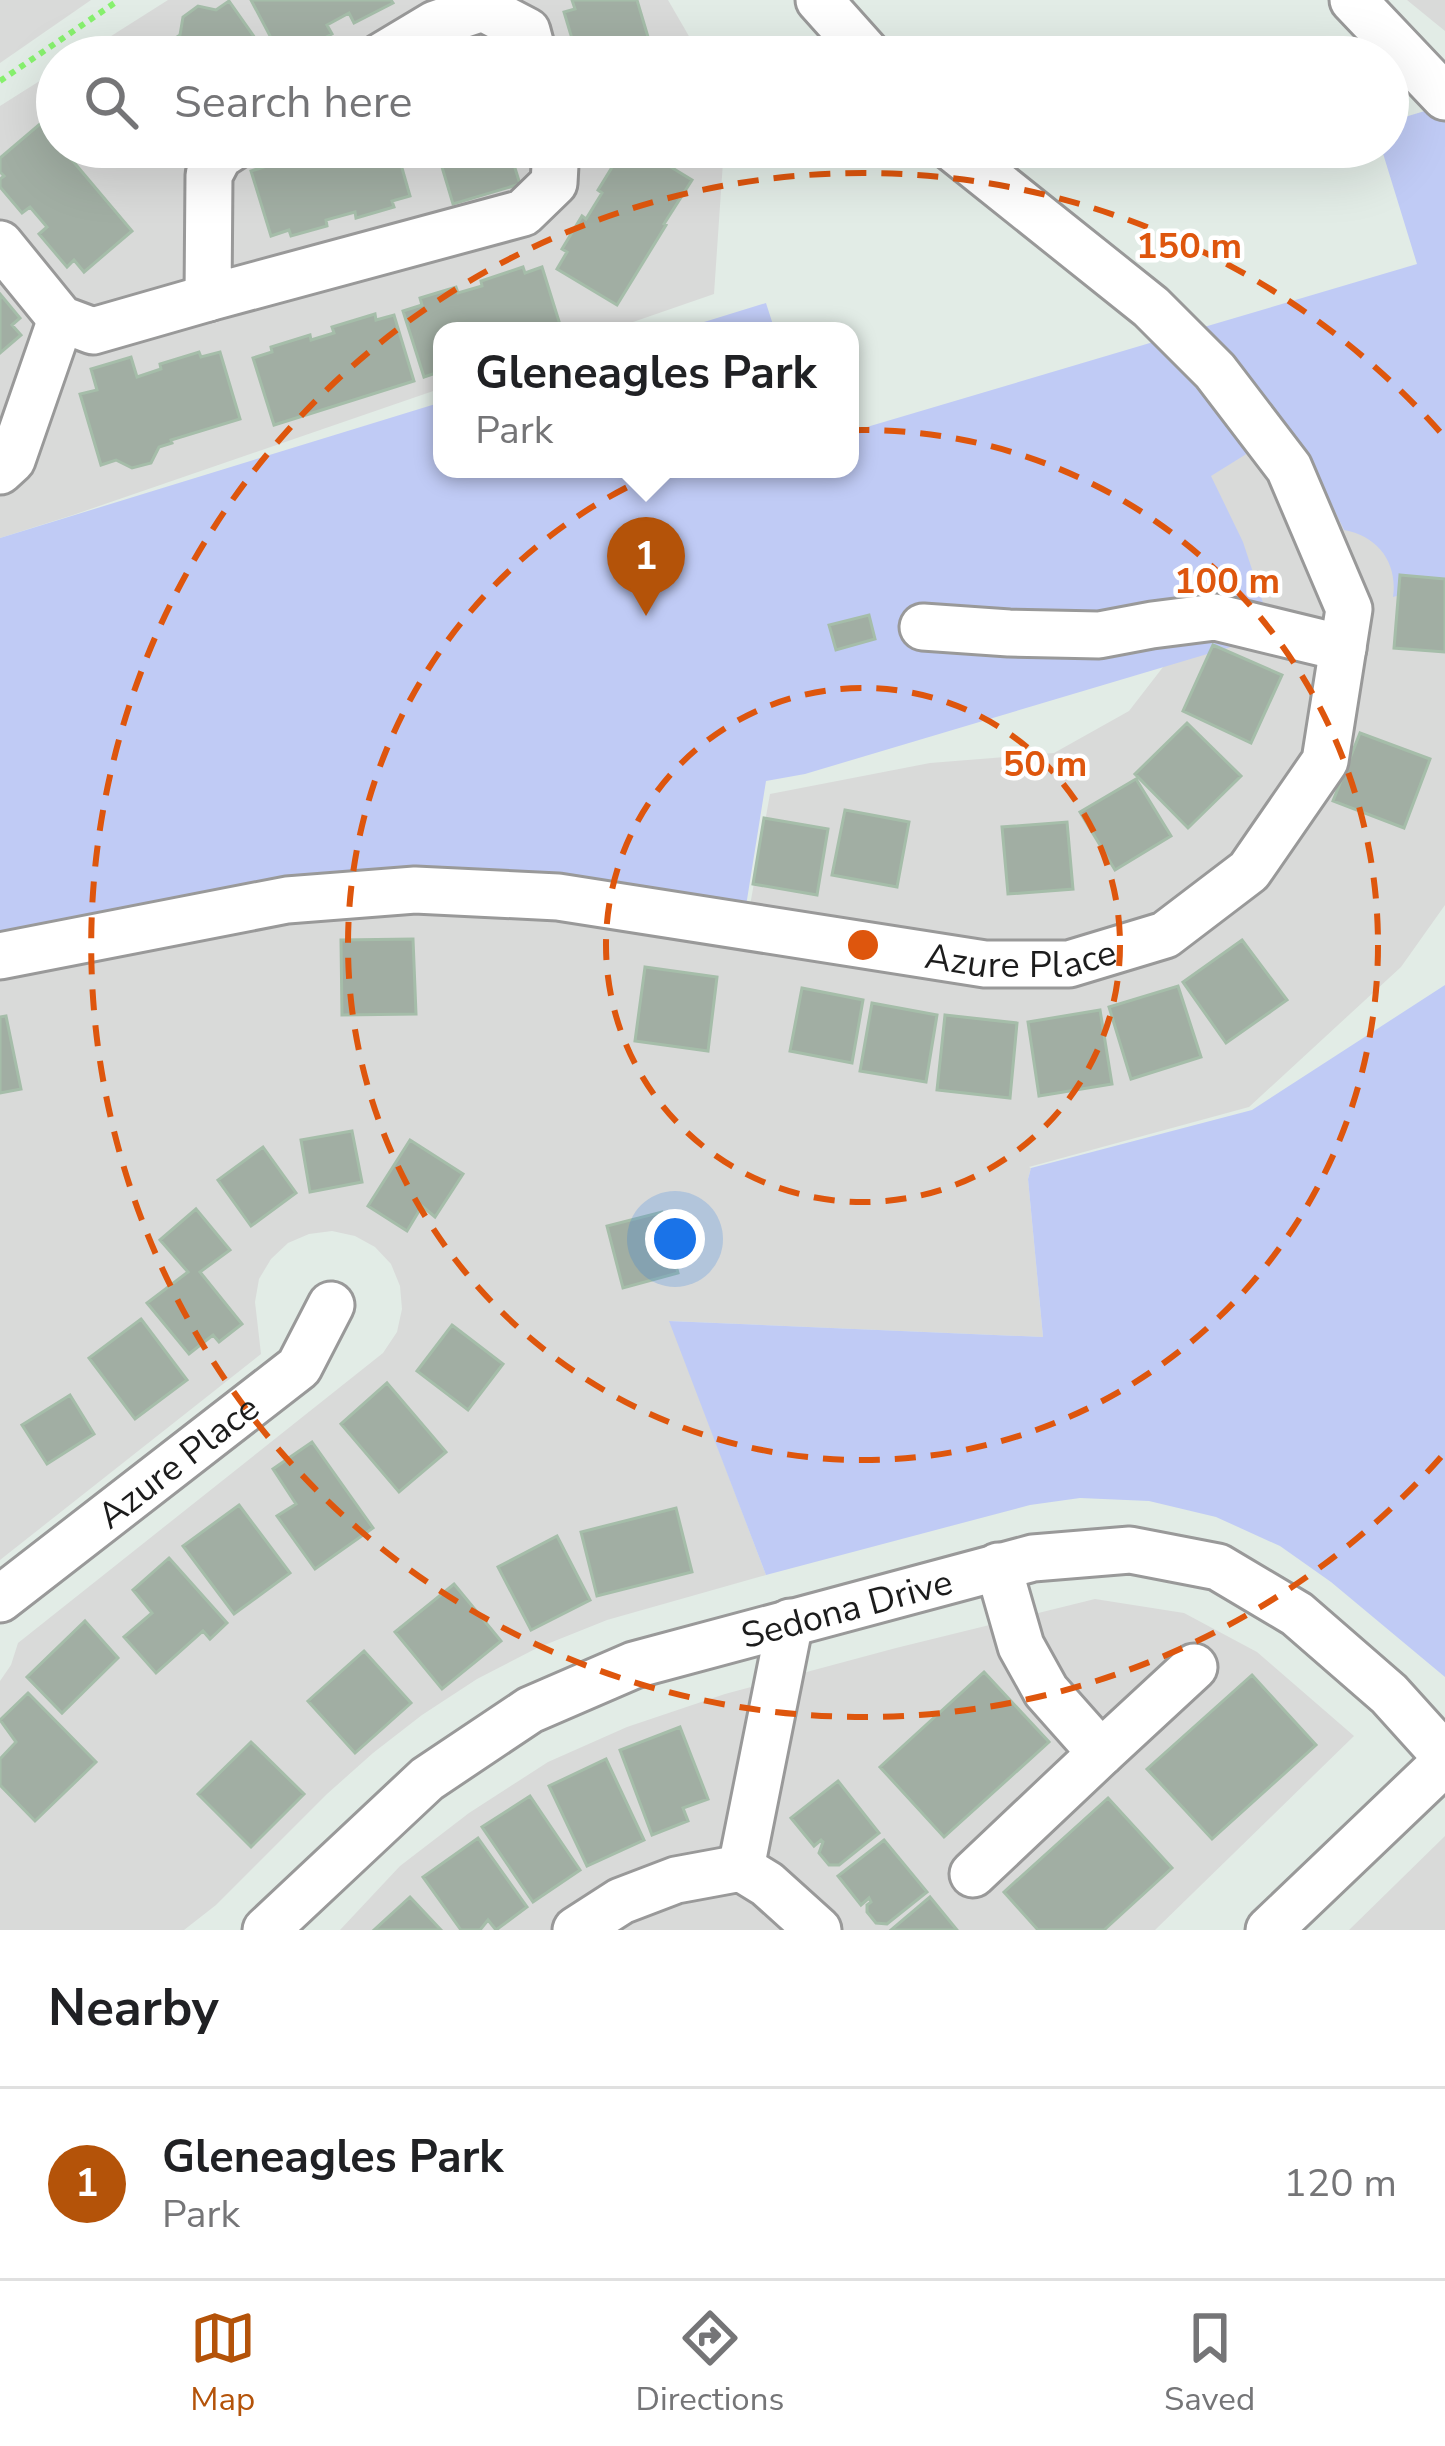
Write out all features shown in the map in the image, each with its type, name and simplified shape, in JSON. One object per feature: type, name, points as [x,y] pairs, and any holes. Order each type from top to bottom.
[{"type":"street","points":[[819,0],[851,36]]},
{"type":"street","points":[[1353,0],[1387,36]]},
{"type":"street","points":[[415,36],[483,8],[528,36]]},
{"type":"street","points":[[1409,59],[1445,97]]},
{"type":"street","points":[[208,298],[212,168]]},
{"type":"street","points":[[0,244],[61,319],[93,331],[523,213],[554,183],[555,168]]},
{"type":"street","name":"Azure Place","points":[[0,956],[286,900],[415,890],[558,897],[985,964],[1069,964],[1165,935],[1249,872],[1325,760],[1349,609],[1288,468],[1215,371],[1151,307],[977,168]]},
{"type":"street","points":[[0,471],[12,460],[61,319]]},
{"type":"street","points":[[923,628],[1099,634],[1215,617],[1342,648]]},
{"type":"street","name":"Azure Place","points":[[0,1599],[299,1367],[331,1305]]},
{"type":"street","name":"Sedona Drive","points":[[266,1930],[427,1780],[530,1710],[634,1665],[1033,1558],[1130,1550],[1218,1567],[1297,1614],[1389,1694],[1445,1759]]},
{"type":"street","points":[[998,1566],[1021,1646],[1046,1691],[1101,1754]]},
{"type":"street","points":[[741,1868],[790,1622]]},
{"type":"street","points":[[973,1874],[1194,1667]]},
{"type":"street","points":[[1269,1930],[1445,1759]]},
{"type":"street","points":[[576,1930],[621,1901],[676,1880],[741,1868],[767,1884],[818,1930]]},
{"type":"path","points":[[66,36],[119,0]]},
{"type":"path","points":[[0,81],[36,56]]},
{"type":"shaded area","points":[[0,0],[91,0],[36,36],[0,63]]},
{"type":"shaded area","points":[[168,0],[668,0],[689,36],[111,36]]},
{"type":"shaded area","points":[[1407,0],[1445,0],[1445,31]]},
{"type":"shaded area","points":[[36,83],[36,168],[723,168],[714,294],[633,322],[433,322],[433,391],[0,538],[0,106]]},
{"type":"shaded area","points":[[1445,105],[1445,582],[1393,597],[1392,573],[1383,553],[1367,538],[1344,530],[1285,424],[1194,330],[1417,264],[1387,168],[1409,168],[1409,116]]},
{"type":"shaded area","points":[[766,303],[772,322],[704,322]]},
{"type":"shaded area","points":[[1160,340],[1256,448],[1211,476],[1243,542],[1266,612],[1301,626],[805,774],[766,781],[746,906],[527,874],[396,869],[226,888],[0,932],[0,538],[433,405],[433,478],[859,478],[859,429]]},
{"type":"shaded area","points":[[1301,399],[1445,542],[1445,905],[1401,967],[1249,1107],[1029,1167],[1043,1337],[670,1321],[766,1575],[607,1620],[477,1679],[373,1753],[216,1905],[184,1930],[0,1930],[0,1681],[18,1643],[383,1353],[397,1332],[402,1309],[391,1264],[375,1247],[332,1231],[288,1243],[259,1279],[255,1302],[261,1354],[0,1560],[0,942],[352,879],[749,911],[770,794],[930,763],[1054,753],[1129,711],[1194,627],[1119,474]]},
{"type":"shaded area","points":[[1445,985],[1445,1677],[1280,1546],[1216,1517],[1149,1501],[1080,1498],[1030,1505],[766,1575],[669,1321],[1043,1337],[1028,1179],[1031,1168],[1252,1110]]},
{"type":"shaded area","points":[[1095,1599],[1184,1613],[1257,1652],[1354,1736],[1155,1930],[340,1930],[400,1866],[469,1813],[548,1762],[627,1727],[725,1694]]},
{"type":"shaded area","points":[[1445,1836],[1445,1930],[1349,1930]]},
{"type":"building","points":[[251,0],[393,3],[354,23],[349,13],[327,25],[332,34],[328,36],[270,36]]},
{"type":"building","points":[[572,0],[637,0],[648,36],[571,36],[564,12],[575,9]]},
{"type":"building","points":[[229,1],[254,36],[178,36],[183,17],[198,6],[216,10]]},
{"type":"building","points":[[36,127],[36,168],[79,168],[132,231],[84,272],[74,260],[67,267],[39,234],[47,227],[30,207],[22,213],[0,187],[4,176],[0,158]]},
{"type":"building","points":[[402,168],[410,196],[392,201],[394,207],[356,218],[355,212],[326,220],[327,226],[271,236],[251,171]]},
{"type":"building","points":[[442,168],[515,168],[520,184],[453,204]]},
{"type":"building","points":[[612,168],[672,168],[692,180],[617,305],[557,269],[567,252],[562,249],[602,193],[598,190]]},
{"type":"building","points":[[523,267],[525,273],[542,267],[559,322],[433,322],[433,374],[424,377],[403,311],[422,305],[420,298],[456,287],[458,293],[482,286],[481,281]]},
{"type":"building","points":[[0,294],[20,318],[12,325],[21,335],[0,353]]},
{"type":"building","points":[[375,314],[376,320],[394,315],[414,381],[274,425],[253,358],[272,352],[271,347],[334,333],[332,327]]},
{"type":"building","points":[[199,352],[201,357],[220,352],[240,419],[171,440],[159,447],[151,463],[132,468],[116,460],[101,465],[80,394],[97,390],[91,369],[131,357],[137,377]]},
{"type":"building","points":[[1400,575],[1445,579],[1445,652],[1394,648]]},
{"type":"building","points":[[869,615],[875,639],[836,650],[829,625]]},
{"type":"building","points":[[1213,645],[1282,675],[1251,743],[1183,711]]},
{"type":"building","points":[[1187,723],[1241,776],[1188,828],[1135,774]]},
{"type":"building","points":[[1360,733],[1430,759],[1404,828],[1333,801]]},
{"type":"building","points":[[1136,779],[1171,836],[1115,870],[1080,812]]},
{"type":"building","points":[[845,810],[909,822],[897,887],[832,875]]},
{"type":"building","points":[[764,818],[828,829],[817,895],[753,884]]},
{"type":"building","points":[[1067,822],[1073,889],[1008,894],[1002,827]]},
{"type":"building","points":[[413,939],[416,1014],[342,1015],[341,940]]},
{"type":"building","points":[[1242,940],[1287,1000],[1226,1043],[1183,982]]},
{"type":"building","points":[[645,967],[717,977],[708,1051],[635,1041]]},
{"type":"building","points":[[1178,986],[1201,1057],[1131,1079],[1109,1007]]},
{"type":"building","points":[[802,988],[863,1000],[852,1063],[790,1051]]},
{"type":"building","points":[[872,1003],[937,1015],[926,1082],[860,1071]]},
{"type":"building","points":[[1100,1010],[1112,1084],[1039,1096],[1028,1022]]},
{"type":"building","points":[[945,1015],[1017,1023],[1010,1098],[937,1090]]},
{"type":"building","points":[[6,1016],[21,1089],[0,1093],[0,1017]]},
{"type":"building","points":[[352,1131],[362,1182],[310,1192],[301,1140]]},
{"type":"building","points":[[410,1140],[463,1174],[435,1217],[422,1206],[407,1231],[368,1206]]},
{"type":"building","points":[[263,1147],[296,1193],[251,1226],[218,1180]]},
{"type":"building","points":[[196,1209],[230,1250],[200,1272],[242,1324],[219,1342],[213,1335],[189,1354],[147,1303],[188,1272],[160,1240]]},
{"type":"building","points":[[662,1212],[678,1273],[623,1288],[607,1226]]},
{"type":"building","points":[[141,1319],[187,1380],[135,1419],[89,1358]]},
{"type":"building","points":[[452,1325],[503,1364],[468,1410],[417,1371]]},
{"type":"building","points":[[387,1383],[446,1452],[399,1492],[341,1424]]},
{"type":"building","points":[[70,1395],[94,1434],[47,1464],[22,1425]]},
{"type":"building","points":[[312,1442],[373,1528],[315,1569],[277,1516],[296,1504],[273,1469]]},
{"type":"building","points":[[239,1505],[290,1573],[234,1614],[183,1546]]},
{"type":"building","points":[[676,1508],[692,1572],[597,1596],[581,1532]]},
{"type":"building","points":[[557,1536],[590,1600],[531,1630],[498,1567]]},
{"type":"building","points":[[169,1558],[227,1623],[210,1639],[203,1631],[156,1673],[124,1637],[152,1613],[133,1590]]},
{"type":"building","points":[[454,1584],[501,1641],[442,1689],[395,1632]]},
{"type":"building","points":[[85,1621],[118,1658],[62,1713],[27,1677]]},
{"type":"building","points":[[364,1651],[411,1703],[355,1753],[308,1701]]},
{"type":"building","points":[[984,1672],[1049,1742],[944,1837],[880,1767]]},
{"type":"building","points":[[1252,1675],[1316,1745],[1212,1839],[1147,1769]]},
{"type":"building","points":[[28,1693],[96,1762],[35,1821],[0,1785],[0,1759],[16,1742],[0,1720]]},
{"type":"building","points":[[680,1727],[708,1799],[683,1808],[688,1821],[652,1835],[620,1750]]},
{"type":"building","points":[[251,1742],[304,1794],[251,1847],[198,1794]]},
{"type":"building","points":[[606,1759],[644,1840],[587,1866],[549,1786]]},
{"type":"building","points":[[838,1781],[879,1833],[839,1865],[829,1865],[819,1853],[823,1842],[814,1846],[791,1818]]},
{"type":"building","points":[[530,1796],[580,1870],[533,1902],[482,1827]]},
{"type":"building","points":[[1108,1798],[1172,1868],[1104,1930],[1038,1930],[1004,1892]]},
{"type":"building","points":[[478,1838],[527,1907],[496,1930],[488,1920],[480,1930],[461,1930],[423,1877]]},
{"type":"building","points":[[884,1840],[927,1892],[887,1924],[876,1923],[867,1912],[869,1898],[861,1905],[838,1876]]},
{"type":"building","points":[[410,1897],[441,1930],[374,1930]]},
{"type":"building","points":[[930,1897],[957,1930],[891,1930]]},
{"type":"place","name":"Gleneagles Park","points":[[646,616]]}]
